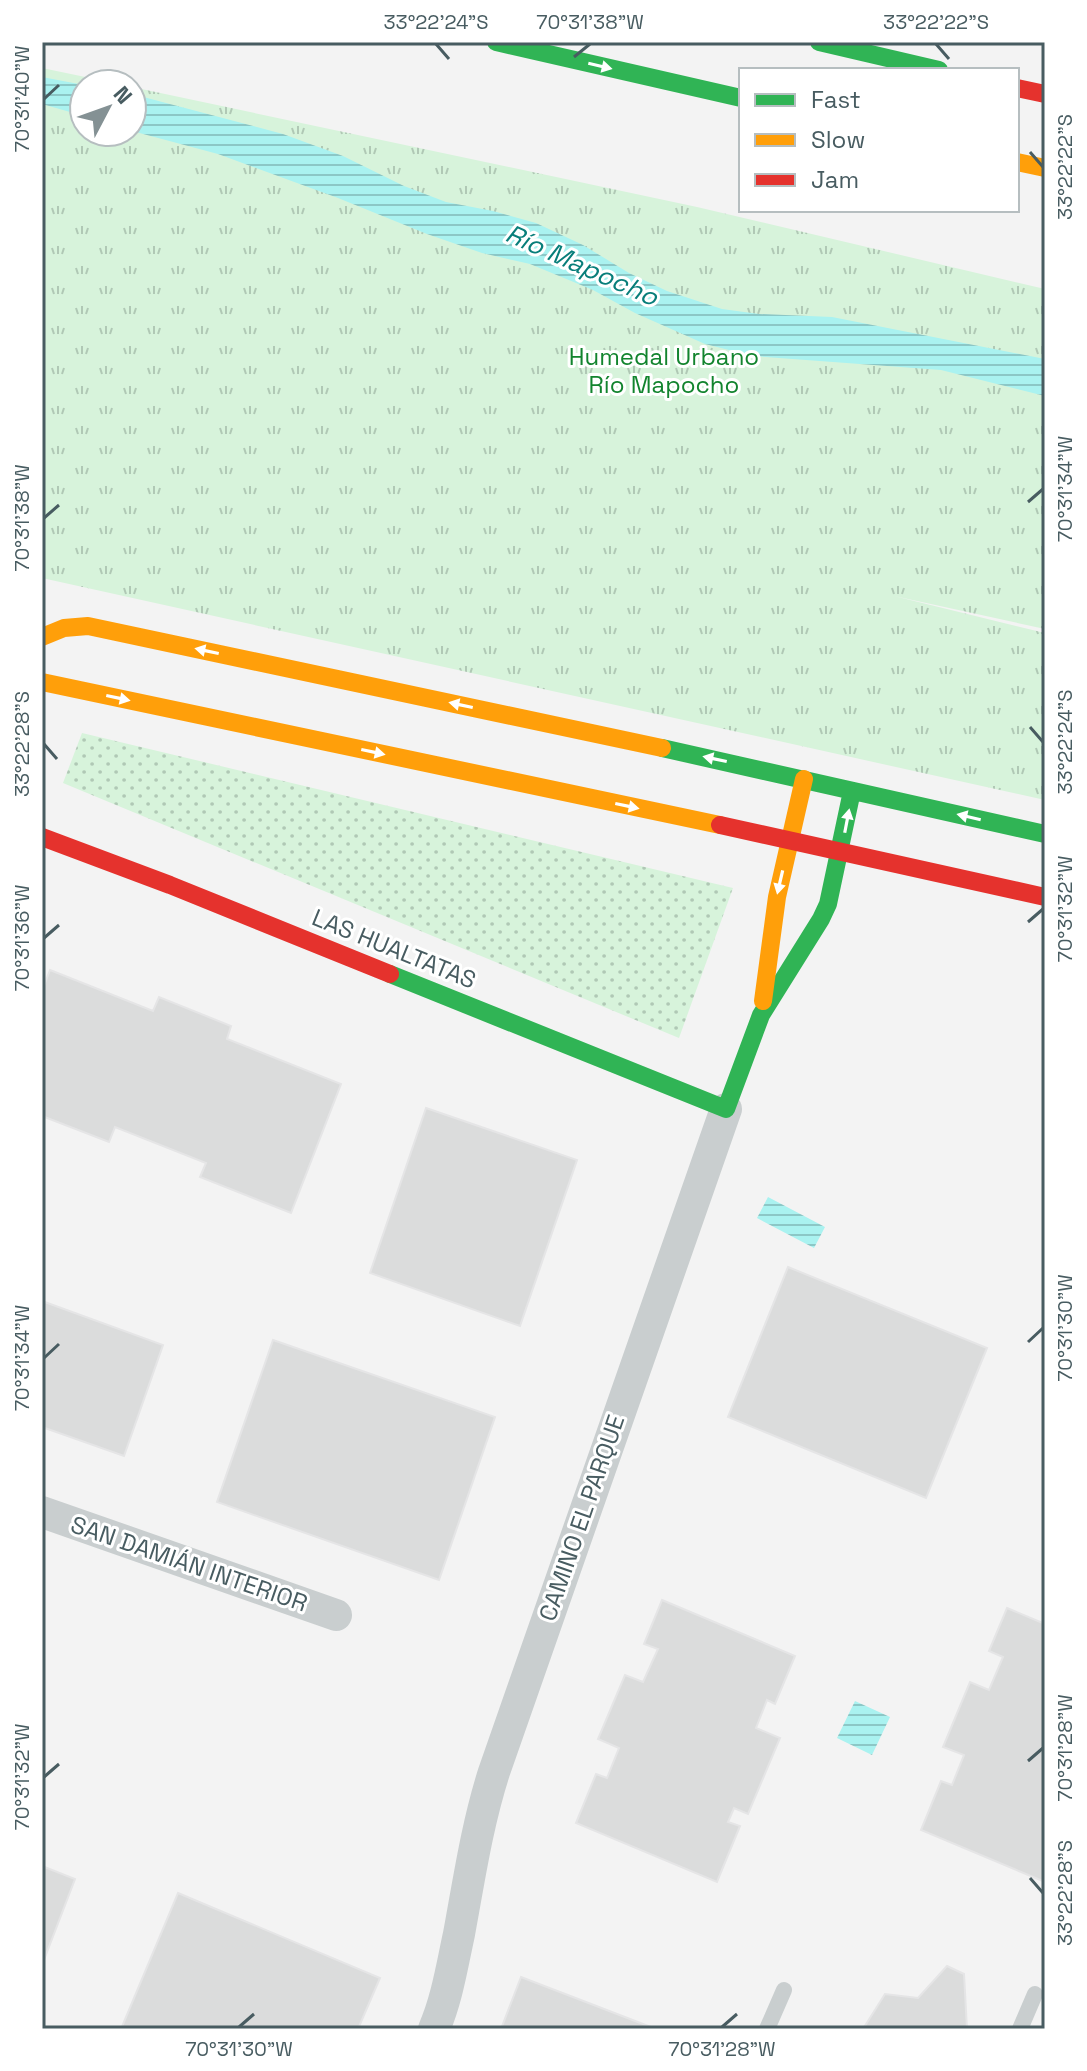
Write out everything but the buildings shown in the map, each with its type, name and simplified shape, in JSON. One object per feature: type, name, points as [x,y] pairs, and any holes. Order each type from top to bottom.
[{"type":"main road","points":[[496,42],[739,98]]},
{"type":"main road","points":[[819,42],[946,67]]},
{"type":"main road","points":[[1019,88],[1045,94]]},
{"type":"main road","points":[[1019,162],[1045,168]]},
{"type":"main road","points":[[42,637],[69,625],[88,626],[804,779],[1045,834]]},
{"type":"main road","points":[[42,682],[1045,897]]},
{"type":"main road","name":"CAMINO EL PARQUE","points":[[761,1015],[777,897],[804,779]]},
{"type":"main road","name":"CAMINO EL PARQUE","points":[[726,1109],[761,1015],[828,904],[852,791]]},
{"type":"main road","name":"LAS HUALTATAS","points":[[42,837],[254,918],[726,1109]]},
{"type":"street","name":"CAMINO EL PARQUE","points":[[434,2029],[451,1973],[483,1805],[726,1109]]},
{"type":"street","name":"SAN DAMIÁN INTERIOR","points":[[42,1512],[336,1615]]},
{"type":"lane","points":[[895,42],[946,67]]},
{"type":"lane","points":[[767,2029],[784,1990]]},
{"type":"lane","points":[[1020,2029],[1035,1994]]},
{"type":"green space","name":"Humedal Urbano Río Mapocho","points":[[42,68],[68,73],[68,148],[148,148],[148,90],[697,207],[1045,289],[1045,629],[894,596],[1045,633],[1045,800],[42,578]]},
{"type":"green space","points":[[82,733],[733,888],[679,1038],[63,783]]},
{"type":"water","points":[[42,77],[68,82],[68,111],[42,104]]},
{"type":"water","name":"Río Mapocho","points":[[148,98],[283,134],[343,156],[404,186],[446,202],[536,223],[667,291],[722,309],[832,317],[1045,359],[1045,396],[941,370],[753,356],[705,344],[635,313],[593,290],[530,264],[482,253],[427,234],[218,154],[148,135]]},
{"type":"water","points":[[768,1197],[825,1227],[814,1248],[757,1218]]},
{"type":"water","points":[[855,1701],[890,1717],[872,1755],[837,1738]]},
{"type":"traffic: fast","points":[[496,42],[739,98]]},
{"type":"traffic: fast","points":[[819,42],[930,68]]},
{"type":"traffic: fast","points":[[662,748],[1045,834]]},
{"type":"traffic: fast","points":[[390,974],[726,1109],[761,1015],[828,904],[852,791]]},
{"type":"traffic: slow","points":[[1019,162],[1045,168]]},
{"type":"traffic: slow","points":[[42,637],[64,628],[88,626],[662,748]]},
{"type":"traffic: slow","points":[[42,682],[720,825]]},
{"type":"traffic: slow","points":[[763,1001],[777,897],[804,779]]},
{"type":"traffic: jam","points":[[1019,88],[1045,94]]},
{"type":"traffic: jam","points":[[720,825],[1045,897]]},
{"type":"traffic: jam","points":[[42,837],[390,974]]}]
